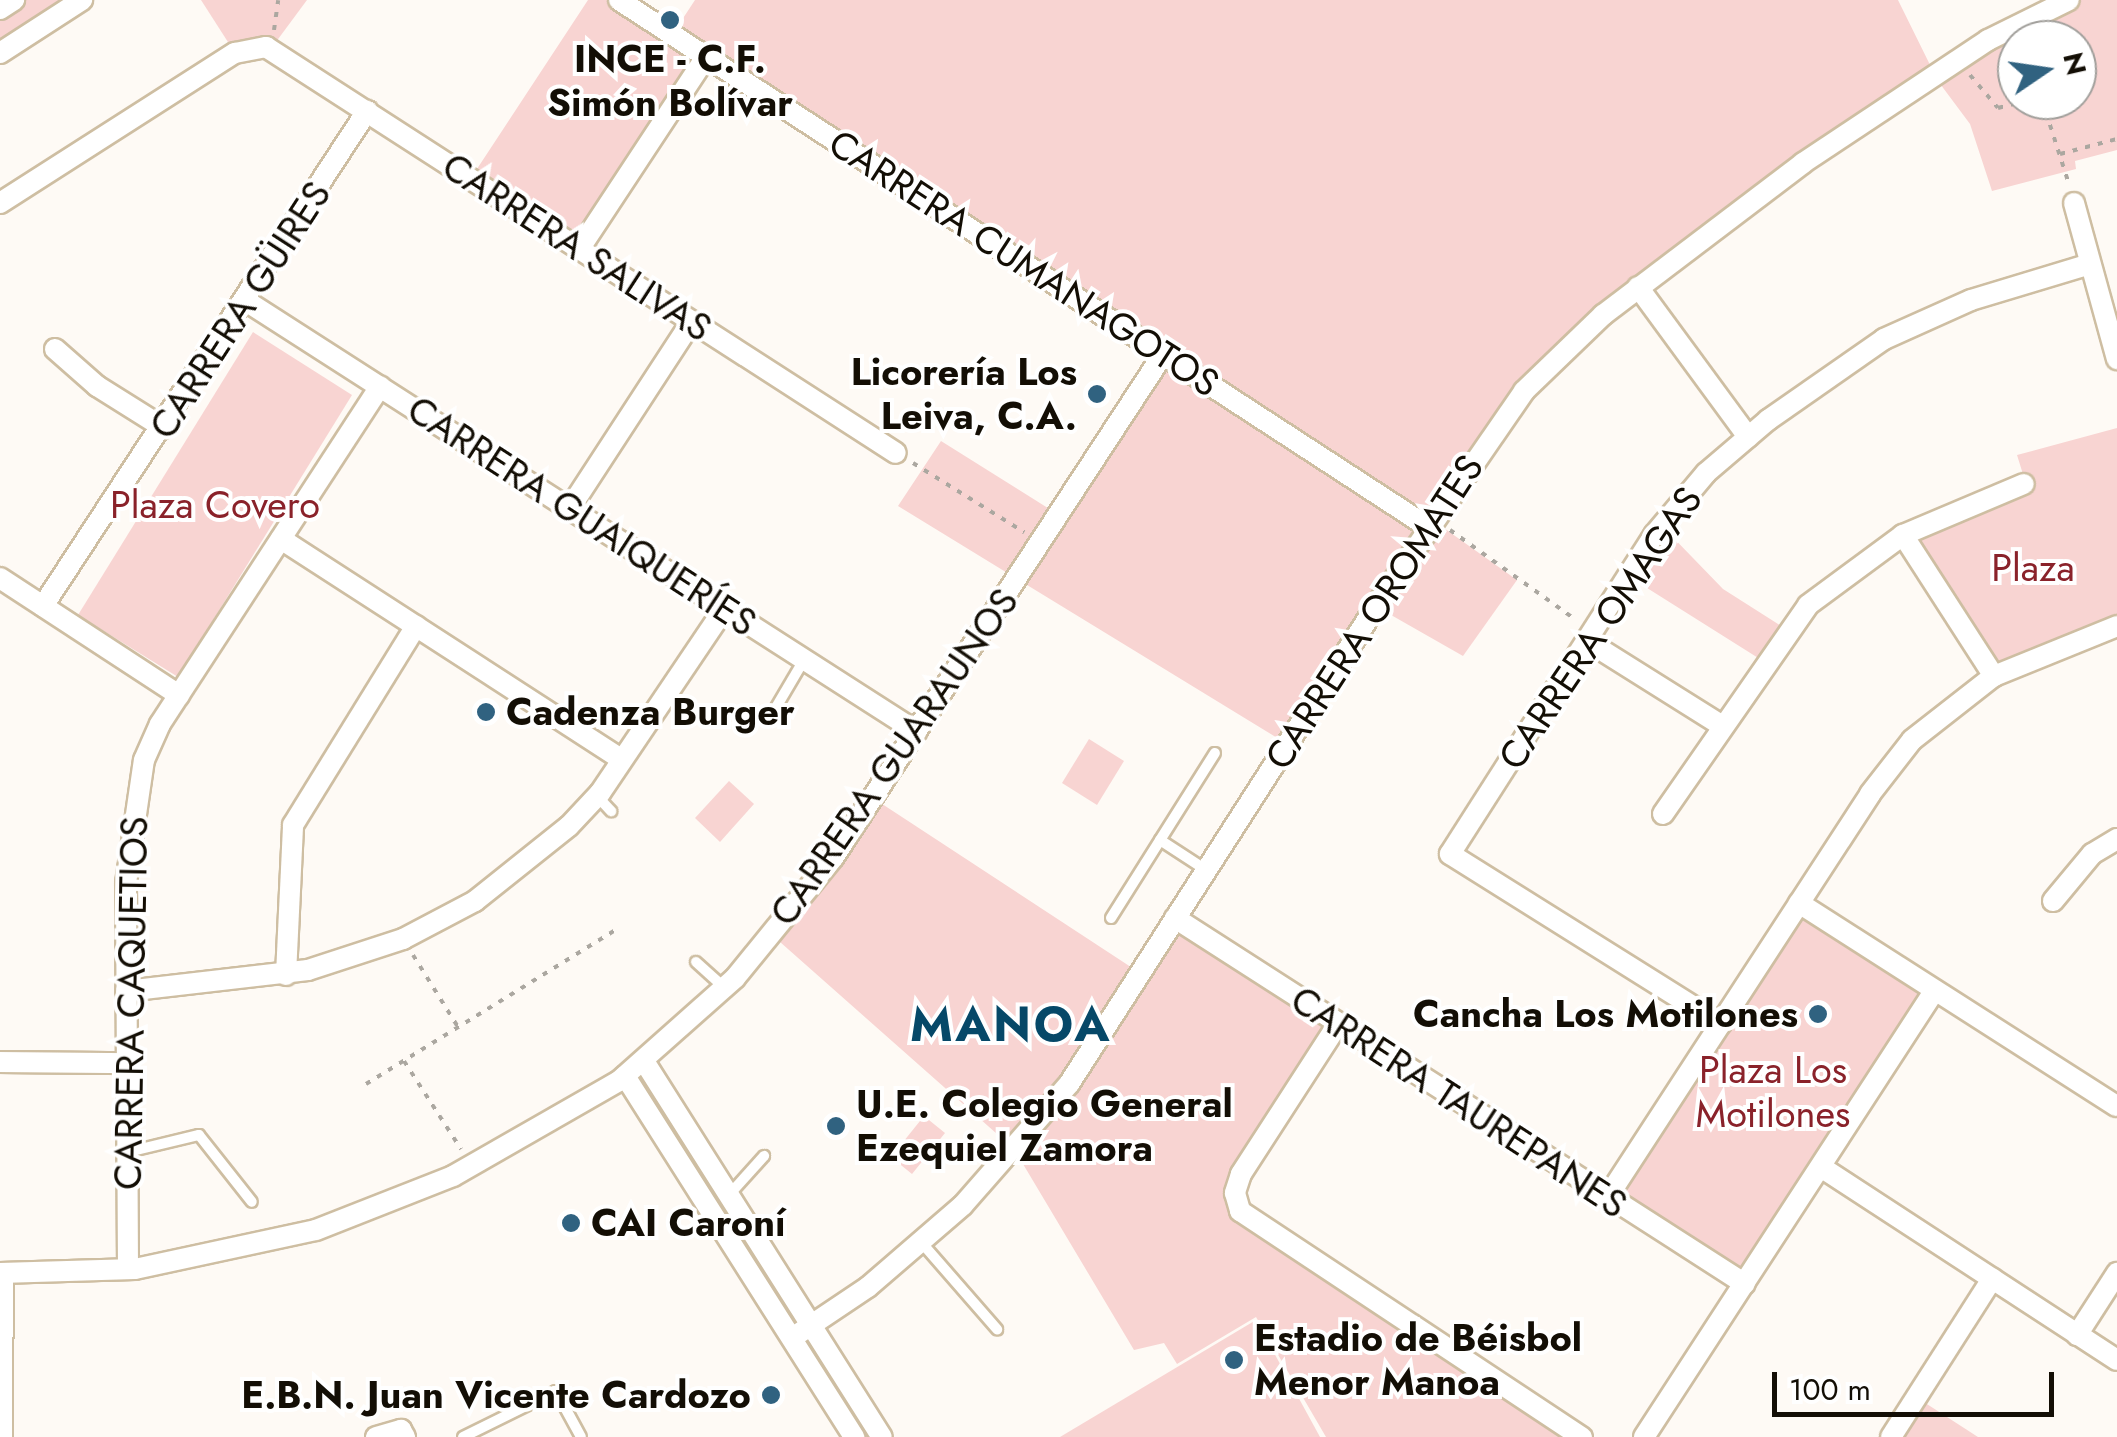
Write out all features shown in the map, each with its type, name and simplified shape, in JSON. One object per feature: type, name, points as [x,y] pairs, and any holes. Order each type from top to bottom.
[{"type":"street","points":[[0,9],[14,0]]},
{"type":"street","points":[[0,53],[82,0]]},
{"type":"street","name":"CARRERA CUMANAGOTOS","points":[[620,0],[1431,523]]},
{"type":"street","name":"CARRERA OROMATES","points":[[792,1338],[922,1242],[983,1184],[1069,1084],[1431,523],[1524,392],[1638,288],[1802,163],[1957,60],[2069,0]]},
{"type":"street","points":[[0,204],[234,54],[263,48]]},
{"type":"street","name":"CARRERA SALIVAS","points":[[263,48],[896,453]]},
{"type":"street","points":[[580,248],[706,57]]},
{"type":"street","name":"CARRERA GÜIRES","points":[[44,606],[164,428],[367,111]]},
{"type":"street","points":[[2074,203],[2117,359]]},
{"type":"street","name":"CARRERA OMAGAS","points":[[1721,1024],[1450,854],[1654,535],[1706,473],[1856,356],[1908,326],[2010,286],[2090,264]]},
{"type":"street","points":[[1638,288],[1748,437]]},
{"type":"street","name":"CARRERA GUAIQUERÍES","points":[[246,301],[917,732]]},
{"type":"street","points":[[570,508],[692,321]]},
{"type":"street","points":[[55,349],[96,386],[164,428]]},
{"type":"street","name":"CARRERA GUARAUNOS","points":[[2,1273],[128,1270],[288,1238],[399,1201],[472,1167],[644,1061],[725,988],[834,858],[1164,353]]},
{"type":"street","name":"CARRERA CAQUETIOS","points":[[128,1270],[126,991],[133,806],[151,742],[380,386]]},
{"type":"street","points":[[1662,814],[1808,605],[1903,536],[2024,484]]},
{"type":"street","points":[[1903,536],[1994,676]]},
{"type":"street","points":[[281,539],[622,760]]},
{"type":"street","points":[[0,578],[179,695]]},
{"type":"street","points":[[126,991],[286,974],[403,939],[502,882],[604,804],[622,760],[725,608]]},
{"type":"street","points":[[286,974],[292,825],[416,626]]},
{"type":"street","points":[[1607,1198],[1894,762],[1932,722],[1994,676],[2117,626]]},
{"type":"street","points":[[1590,636],[1721,725]]},
{"type":"street","points":[[2053,900],[2092,854],[2117,839]]},
{"type":"street","points":[[1799,903],[2117,1106]]},
{"type":"street","name":"CARRERA TAUREPANES","points":[[1176,918],[1745,1284]]},
{"type":"street","points":[[1644,1437],[1935,990]]},
{"type":"street","points":[[1338,1024],[1241,1174],[1236,1203],[1248,1218],[1582,1437]]},
{"type":"street","points":[[644,1061],[882,1437]]},
{"type":"street","points":[[0,1062],[126,1063]]},
{"type":"street","points":[[625,1076],[854,1437]]},
{"type":"street","points":[[1820,1167],[2117,1360]]},
{"type":"street","points":[[2,1273],[2,1437]]},
{"type":"street","points":[[2076,1334],[2117,1273]]},
{"type":"street","points":[[1891,1437],[1992,1280]]},
{"type":"street","points":[[376,1437],[403,1433]]},
{"type":"lane","points":[[768,722],[805,660]]},
{"type":"lane","points":[[1111,918],[1215,753]]},
{"type":"lane","points":[[1160,840],[1206,870]]},
{"type":"lane","points":[[696,962],[725,988]]},
{"type":"lane","points":[[127,1152],[198,1135],[252,1202]]},
{"type":"lane","points":[[728,1196],[764,1156]]},
{"type":"lane","points":[[922,1242],[997,1330]]},
{"type":"lane","points":[[464,1437],[556,1391],[581,1437]]},
{"type":"path","points":[[263,48],[281,0]]},
{"type":"path","points":[[1957,60],[1997,107]]},
{"type":"path","points":[[2049,120],[2074,203]]},
{"type":"path","points":[[2060,154],[2117,140]]},
{"type":"path","points":[[896,453],[1041,543]]},
{"type":"path","points":[[1431,523],[1590,636]]},
{"type":"path","points":[[366,1084],[617,929]]},
{"type":"path","points":[[403,939],[458,1027]]},
{"type":"path","points":[[404,1060],[472,1167]]},
{"type":"green space","points":[[14,0],[82,0],[0,53],[0,9]]},
{"type":"green space","points":[[201,0],[307,0],[270,50],[235,53]]},
{"type":"green space","points":[[588,0],[619,0],[672,35],[695,0],[1898,0],[1935,75],[1564,350],[1287,744],[898,506],[941,441],[1059,515],[1163,354],[706,57],[580,248],[471,178]]},
{"type":"green space","points":[[2077,0],[2117,0],[2117,150],[2075,161],[2076,169],[1992,191],[1970,124],[1935,77],[1997,43],[1997,120],[2097,120],[2097,20],[2040,20]]},
{"type":"green space","name":"Plaza Covero","points":[[253,332],[352,395],[178,677],[78,615]]},
{"type":"green space","name":"Plaza","points":[[2117,428],[2117,624],[1995,673],[1906,536],[2026,484],[2017,455]]},
{"type":"green space","points":[[1434,521],[1517,580],[1463,656],[1377,607]]},
{"type":"green space","points":[[1662,526],[1723,589],[1786,629],[1763,661],[1628,576]]},
{"type":"green space","points":[[1089,739],[1124,761],[1097,805],[1062,783]]},
{"type":"green space","points":[[729,781],[754,804],[720,842],[695,818]]},
{"type":"green space","points":[[873,798],[1140,973],[1175,918],[1338,1024],[1236,1203],[1582,1437],[1326,1437],[1256,1317],[1177,1364],[1164,1343],[1134,1350],[1014,1149],[771,934]]},
{"type":"green space","name":"Plaza Los Motilones","points":[[1799,903],[1935,990],[1745,1284],[1607,1198]]},
{"type":"green space","points":[[644,1061],[882,1437],[854,1437],[625,1076]]},
{"type":"green space","points":[[924,1116],[945,1133],[912,1174],[891,1157]]},
{"type":"green space","name":"Estadio de Béisbol Menor Manoa","points":[[1256,1320],[1320,1437],[1060,1437]]},
{"type":"green space","points":[[1916,1397],[1978,1437],[1890,1437]]},
{"type":"place","name":"INCE - C.F. Simón Bolívar","points":[[670,20]]},
{"type":"place","name":"Licorería Los Leiva, C.A.","points":[[1097,394]]},
{"type":"place","name":"Cadenza Burger","points":[[486,712]]},
{"type":"place","name":"Cancha Los Motilones","points":[[1818,1014]]},
{"type":"place","name":"U.E. Colegio General Ezequiel Zamora","points":[[836,1126]]},
{"type":"place","name":"CAI Caroní","points":[[571,1223]]},
{"type":"place","name":"Estadio de Béisbol Menor Manoa","points":[[1234,1360]]},
{"type":"place","name":"E.B.N. Juan Vicente Cardozo","points":[[771,1395]]},
{"type":"district","name":"MANOA","points":[[1011,1025]]}]
